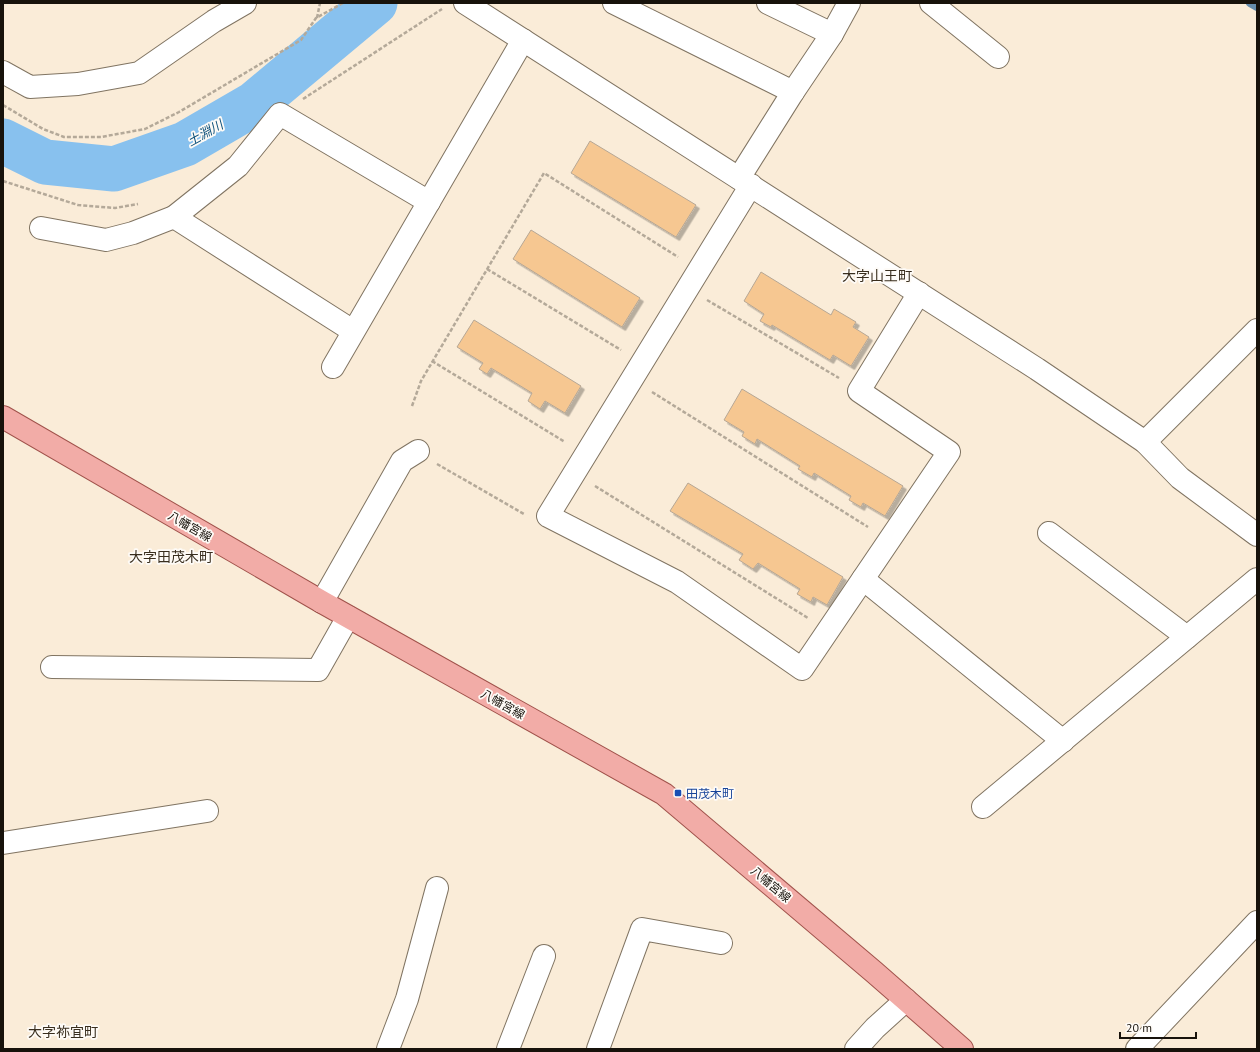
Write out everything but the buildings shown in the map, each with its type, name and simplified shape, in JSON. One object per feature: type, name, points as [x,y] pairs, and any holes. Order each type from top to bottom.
[{"type":"main road","name":"八幡宮線","points":[[3,417],[348,617],[664,794],[962,1049]]},
{"type":"street","points":[[3,72],[30,87],[78,84],[139,73],[214,22],[245,3]]},
{"type":"street","points":[[465,3],[1037,369],[1145,442],[1180,478],[1257,535]]},
{"type":"street","points":[[614,3],[793,92]]},
{"type":"street","points":[[768,3],[832,34]]},
{"type":"street","points":[[849,3],[832,34],[793,92],[688,289],[548,516],[677,582],[802,669],[948,452],[859,391],[919,293]]},
{"type":"street","points":[[931,3],[998,57]]},
{"type":"street","points":[[333,367],[523,40]]},
{"type":"street","points":[[41,228],[106,240],[133,233],[174,217],[238,166],[280,114],[429,202]]},
{"type":"street","points":[[174,217],[353,331]]},
{"type":"street","points":[[1145,442],[1257,330]]},
{"type":"street","points":[[322,602],[402,461],[418,452]]},
{"type":"street","points":[[1049,533],[1187,637]]},
{"type":"street","points":[[863,579],[1063,740]]},
{"type":"street","points":[[982,807],[1257,579]]},
{"type":"street","points":[[52,667],[318,670],[348,617]]},
{"type":"street","points":[[3,842],[207,811]]},
{"type":"street","points":[[388,1049],[406,999],[437,888]]},
{"type":"street","points":[[1137,1049],[1257,922]]},
{"type":"street","points":[[598,1049],[642,929],[721,943]]},
{"type":"street","points":[[508,1049],[544,956]]},
{"type":"street","points":[[856,1049],[874,1028],[906,1000]]},
{"type":"path","points":[[3,105],[43,129],[64,137],[101,137],[145,129],[179,112],[301,40],[316,18],[320,3]]},
{"type":"path","points":[[316,18],[342,3]]},
{"type":"path","points":[[412,406],[421,381],[544,173],[699,270]]},
{"type":"path","points":[[487,269],[889,540]]},
{"type":"path","points":[[688,289],[859,391]]},
{"type":"path","points":[[432,362],[586,454]]},
{"type":"path","points":[[418,452],[527,516],[548,516]]},
{"type":"path","points":[[574,473],[828,631]]},
{"type":"waterway","name":"土淵川","points":[[3,141],[45,162],[114,169],[185,144],[254,104],[375,3]]},
{"type":"waterway","points":[[1250,3],[1257,7]]},
{"type":"place","name":"田茂木町","points":[[678,793]]},
{"type":"district","name":"大字山王町","points":[[877,276]]},
{"type":"district","name":"大字田茂木町","points":[[171,557]]},
{"type":"district","name":"大字祢宜町","points":[[63,1032]]}]
